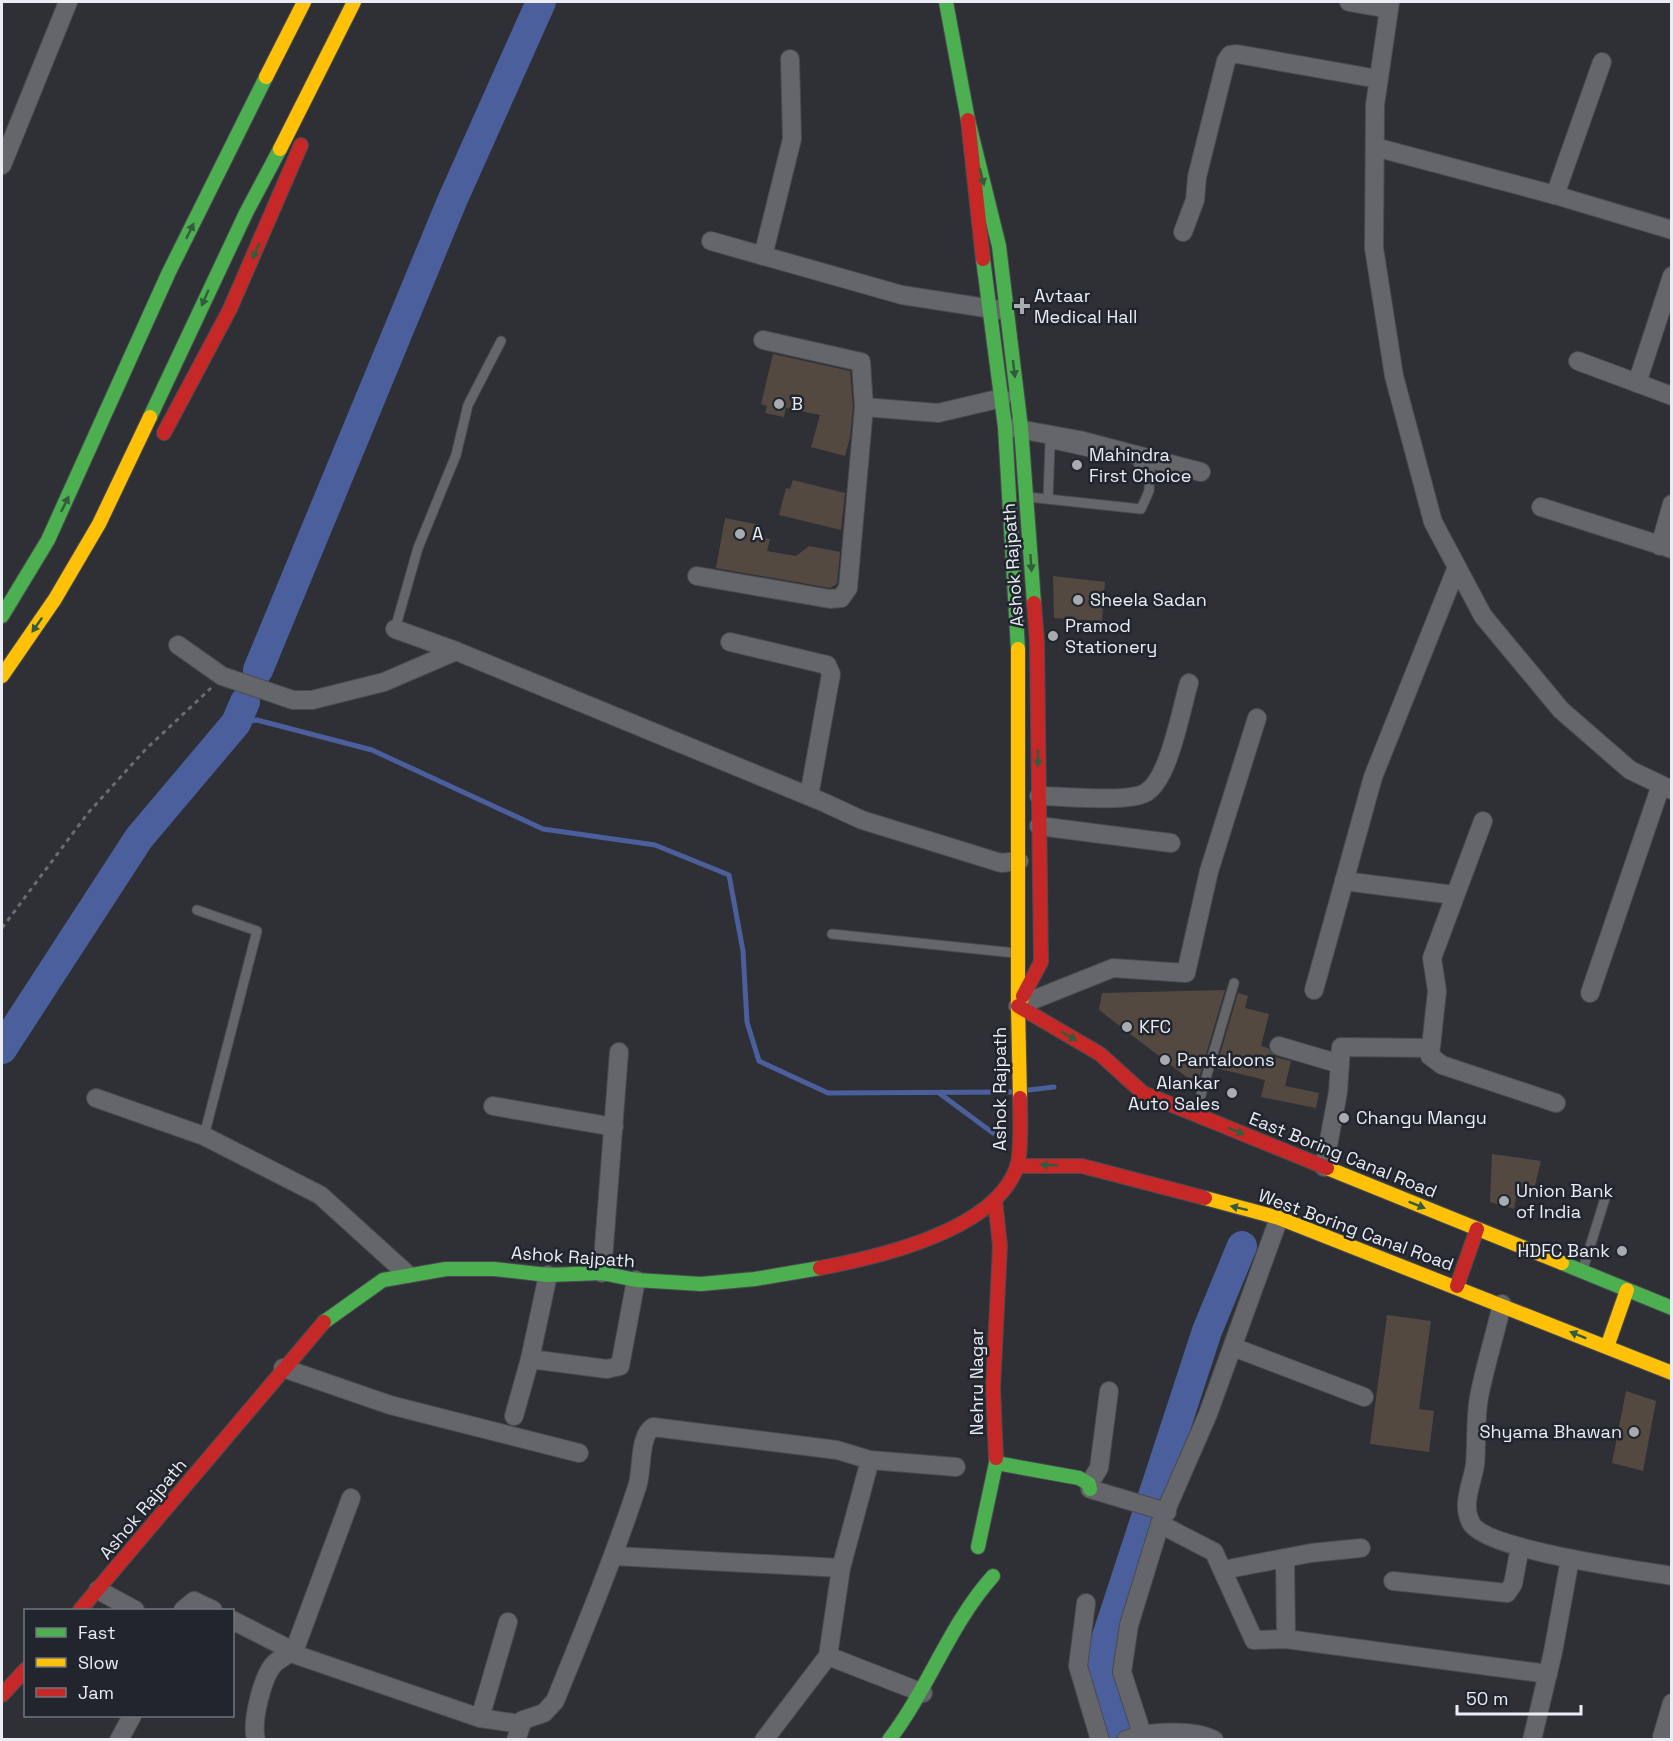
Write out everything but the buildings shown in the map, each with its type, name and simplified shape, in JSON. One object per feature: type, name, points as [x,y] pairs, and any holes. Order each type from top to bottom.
[{"type":"main road","points":[[249,110],[296,2]]},
{"type":"main road","points":[[2,616],[48,540],[169,272],[304,2]]},
{"type":"main road","points":[[249,110],[283,58],[315,2]]},
{"type":"main road","points":[[298,82],[354,2]]},
{"type":"main road","points":[[156,446],[230,309],[282,191],[354,2]]},
{"type":"main road","points":[[99,524],[155,383],[236,206],[354,2]]},
{"type":"main road","points":[[2,676],[60,592],[169,403],[303,124],[354,2]]},
{"type":"main road","name":"Ashok Rajpath","points":[[82,1609],[322,1323],[357,1296],[383,1280],[446,1269],[494,1269],[548,1275],[602,1274],[636,1280],[701,1284],[755,1280],[852,1262],[936,1236],[995,1200],[1003,1191],[1017,1166],[1020,1118],[1017,1080],[1019,861],[1016,431],[1002,398],[999,246],[968,120],[946,2]]},
{"type":"main road","points":[[249,110],[282,13]]},
{"type":"main road","points":[[249,110],[267,42]]},
{"type":"main road","name":"Ashok Rajpath","points":[[999,310],[1026,496],[1037,642],[1041,962],[1018,1006]]},
{"type":"main road","points":[[99,524],[130,426]]},
{"type":"main road","points":[[99,524],[139,473]]},
{"type":"main road","name":"East Boring Canal Road","points":[[1018,1006],[1100,1054],[1143,1093],[1671,1308]]},
{"type":"main road","name":"West Boring Canal Road","points":[[1017,1166],[1082,1166],[1279,1218],[1457,1286],[1671,1373]]},
{"type":"main road","name":"Nehru Nagar","points":[[978,1547],[996,1463],[993,1388],[1000,1246],[995,1200]]},
{"type":"main road","points":[[1457,1286],[1477,1229]]},
{"type":"main road","points":[[1607,1347],[1628,1290]]},
{"type":"main road","points":[[996,1463],[1079,1478],[1090,1486]]},
{"type":"main road","points":[[889,1740],[923,1693],[970,1601],[993,1576]]},
{"type":"main road","points":[[2,1695],[24,1671]]},
{"type":"street","points":[[2,165],[68,2]]},
{"type":"street","points":[[1349,2],[1389,5],[1375,105],[1374,248],[1394,376],[1432,522],[1483,616],[1561,710],[1630,770],[1666,787],[1590,993]]},
{"type":"street","points":[[1183,231],[1195,200],[1197,177],[1226,61],[1230,55],[1237,54],[1378,79]]},
{"type":"street","points":[[763,256],[792,139],[790,60]]},
{"type":"street","points":[[1555,195],[1602,62]]},
{"type":"street","points":[[1375,147],[1555,195],[1671,230]]},
{"type":"street","points":[[711,241],[902,295],[999,310]]},
{"type":"street","points":[[1637,383],[1671,276]]},
{"type":"street","points":[[697,576],[830,599],[841,598],[848,588],[864,407],[861,362],[763,340]]},
{"type":"street","points":[[1578,361],[1671,396]]},
{"type":"street","points":[[864,407],[938,413],[1002,398]]},
{"type":"street","points":[[1016,431],[1079,440],[1202,472]]},
{"type":"street","points":[[1541,507],[1666,548],[1671,504]]},
{"type":"street","points":[[1314,990],[1374,777],[1457,567]]},
{"type":"street","points":[[394,629],[456,651],[862,820],[1002,863],[1019,861]]},
{"type":"street","points":[[730,642],[826,665],[831,674],[809,796]]},
{"type":"street","points":[[178,645],[222,676],[293,700],[320,699],[384,682],[456,651]]},
{"type":"street","points":[[1039,796],[1121,798],[1145,793],[1161,775],[1189,683]]},
{"type":"street","points":[[1018,1006],[1113,969],[1186,973],[1209,871],[1257,718]]},
{"type":"street","points":[[1483,821],[1432,958],[1437,991],[1429,1048],[1431,1056],[1442,1065],[1556,1103]]},
{"type":"street","points":[[1039,826],[1171,843]]},
{"type":"street","points":[[1344,881],[1454,895]]},
{"type":"street","points":[[1279,1046],[1340,1064]]},
{"type":"street","points":[[1324,1167],[1341,1047],[1429,1048]]},
{"type":"street","points":[[602,1274],[619,1052]]},
{"type":"street","points":[[96,1098],[204,1136],[320,1195],[407,1274]]},
{"type":"street","points":[[493,1106],[614,1127]]},
{"type":"street","points":[[1214,1740],[1203,1734],[1135,1738],[1122,1672],[1129,1625],[1159,1514],[1233,1347],[1279,1218]]},
{"type":"street","points":[[514,1416],[530,1359],[548,1275]]},
{"type":"street","points":[[530,1359],[607,1369],[620,1366],[636,1280]]},
{"type":"street","points":[[1502,1304],[1479,1399],[1474,1468],[1467,1493],[1471,1524],[1479,1531],[1520,1547],[1570,1559],[1671,1576]]},
{"type":"street","points":[[1233,1347],[1364,1397]]},
{"type":"street","points":[[283,1368],[390,1405],[579,1453]]},
{"type":"street","points":[[1109,1391],[1099,1468],[1090,1486],[1159,1514],[1214,1552],[1254,1640],[1286,1639],[1548,1674]]},
{"type":"street","points":[[234,1621],[292,1652],[518,1732],[528,1718],[543,1713],[555,1701],[614,1556],[641,1476],[645,1439],[653,1427],[837,1450],[870,1460],[956,1467]]},
{"type":"street","points":[[764,1740],[828,1656],[841,1568],[870,1460]]},
{"type":"street","points":[[256,1740],[255,1718],[269,1673],[276,1662],[292,1652],[351,1498]]},
{"type":"street","points":[[1393,1581],[1507,1593],[1513,1584],[1520,1547]]},
{"type":"street","points":[[1223,1570],[1284,1558],[1361,1548]]},
{"type":"street","points":[[614,1556],[841,1568]]},
{"type":"street","points":[[1284,1558],[1286,1639]]},
{"type":"street","points":[[1532,1740],[1548,1674],[1570,1559]]},
{"type":"street","points":[[98,1590],[131,1609]]},
{"type":"street","points":[[185,1609],[194,1601],[209,1609]]},
{"type":"street","points":[[1086,1603],[1078,1666],[1100,1740]]},
{"type":"street","points":[[480,1718],[508,1622]]},
{"type":"street","points":[[828,1656],[923,1693]]},
{"type":"street","points":[[1662,1737],[1671,1703]]},
{"type":"street","points":[[119,1740],[131,1717]]},
{"type":"lane","points":[[394,629],[418,548],[456,456],[468,405],[501,341]]},
{"type":"lane","points":[[1016,431],[1050,443],[1144,465],[1150,471],[1145,503],[1141,509],[1135,511],[1026,496]]},
{"type":"lane","points":[[1048,499],[1050,443]]},
{"type":"lane","points":[[197,910],[257,931],[204,1136]]},
{"type":"lane","points":[[832,934],[1019,954]]},
{"type":"lane","points":[[1195,1114],[1234,983]]},
{"type":"lane","points":[[1582,1272],[1607,1192]]},
{"type":"path","points":[[2,928],[88,813],[146,750],[214,686]]},
{"type":"waterway","points":[[258,670],[452,201],[541,2]]},
{"type":"waterway","points":[[2,1049],[139,838],[236,723],[245,702]]},
{"type":"waterway","points":[[236,723],[257,720],[372,750],[543,829],[655,845],[729,875],[743,951],[747,1022],[759,1061],[828,1093],[1011,1092]]},
{"type":"waterway","points":[[1029,1090],[1054,1087]]},
{"type":"waterway","points":[[939,1093],[993,1133]]},
{"type":"waterway","points":[[1124,1740],[1109,1705],[1101,1655],[1207,1331],[1242,1246]]},
{"type":"traffic: fast","points":[[946,2],[968,120],[999,246],[1021,428],[1034,603]]},
{"type":"traffic: fast","points":[[2,616],[48,540],[169,272],[266,77]]},
{"type":"traffic: fast","points":[[150,417],[246,213],[280,149]]},
{"type":"traffic: fast","points":[[983,259],[1005,427],[1018,649]]},
{"type":"traffic: fast","points":[[1562,1263],[1672,1308]]},
{"type":"traffic: fast","points":[[324,1322],[383,1280],[446,1269],[494,1269],[548,1275],[602,1273],[636,1280],[701,1284],[755,1279],[820,1268]]},
{"type":"traffic: fast","points":[[996,1458],[996,1463],[1079,1478],[1089,1484],[1090,1489]]},
{"type":"traffic: fast","points":[[978,1547],[996,1463]]},
{"type":"traffic: fast","points":[[889,1740],[916,1699],[964,1615],[993,1576]]},
{"type":"traffic: slow","points":[[266,77],[304,2]]},
{"type":"traffic: slow","points":[[280,149],[354,2]]},
{"type":"traffic: slow","points":[[2,676],[55,599],[99,524],[150,417]]},
{"type":"traffic: slow","points":[[1018,649],[1018,1006],[1023,996]]},
{"type":"traffic: slow","points":[[1018,1006],[1020,1098]]},
{"type":"traffic: slow","points":[[1327,1168],[1562,1263]]},
{"type":"traffic: slow","points":[[1205,1198],[1279,1218],[1672,1373]]},
{"type":"traffic: slow","points":[[1607,1347],[1627,1290]]},
{"type":"traffic: jam","points":[[968,120],[983,259]]},
{"type":"traffic: jam","points":[[164,433],[230,309],[301,145]]},
{"type":"traffic: jam","points":[[1023,996],[1041,962],[1037,642],[1034,603]]},
{"type":"traffic: jam","points":[[1018,1006],[1100,1054],[1143,1093],[1327,1168]]},
{"type":"traffic: jam","points":[[820,1268],[902,1248],[960,1224],[985,1208],[1004,1189],[1017,1167],[1020,1143],[1020,1098]]},
{"type":"traffic: jam","points":[[1017,1166],[1082,1166],[1205,1198]]},
{"type":"traffic: jam","points":[[995,1200],[1000,1246],[993,1388],[996,1458]]},
{"type":"traffic: jam","points":[[1457,1286],[1477,1229]]},
{"type":"traffic: jam","points":[[81,1609],[324,1322]]},
{"type":"traffic: jam","points":[[2,1695],[24,1671]]},
{"type":"place","name":"Avtaar Medical Hall","points":[[1022,306]]},
{"type":"place","name":"B","points":[[779,404]]},
{"type":"place","name":"Mahindra First Choice","points":[[1077,465]]},
{"type":"place","name":"A","points":[[740,534]]},
{"type":"place","name":"Sheela Sadan","points":[[1078,600]]},
{"type":"place","name":"Pramod Stationery","points":[[1053,636]]},
{"type":"place","name":"KFC","points":[[1127,1027]]},
{"type":"place","name":"Pantaloons","points":[[1165,1060]]},
{"type":"place","name":"Alankar Auto Sales","points":[[1232,1093]]},
{"type":"place","name":"Changu Mangu","points":[[1344,1118]]},
{"type":"place","name":"Union Bank of India","points":[[1504,1201]]},
{"type":"place","name":"HDFC Bank","points":[[1622,1251]]},
{"type":"place","name":"Shyama Bhawan","points":[[1634,1432]]}]
